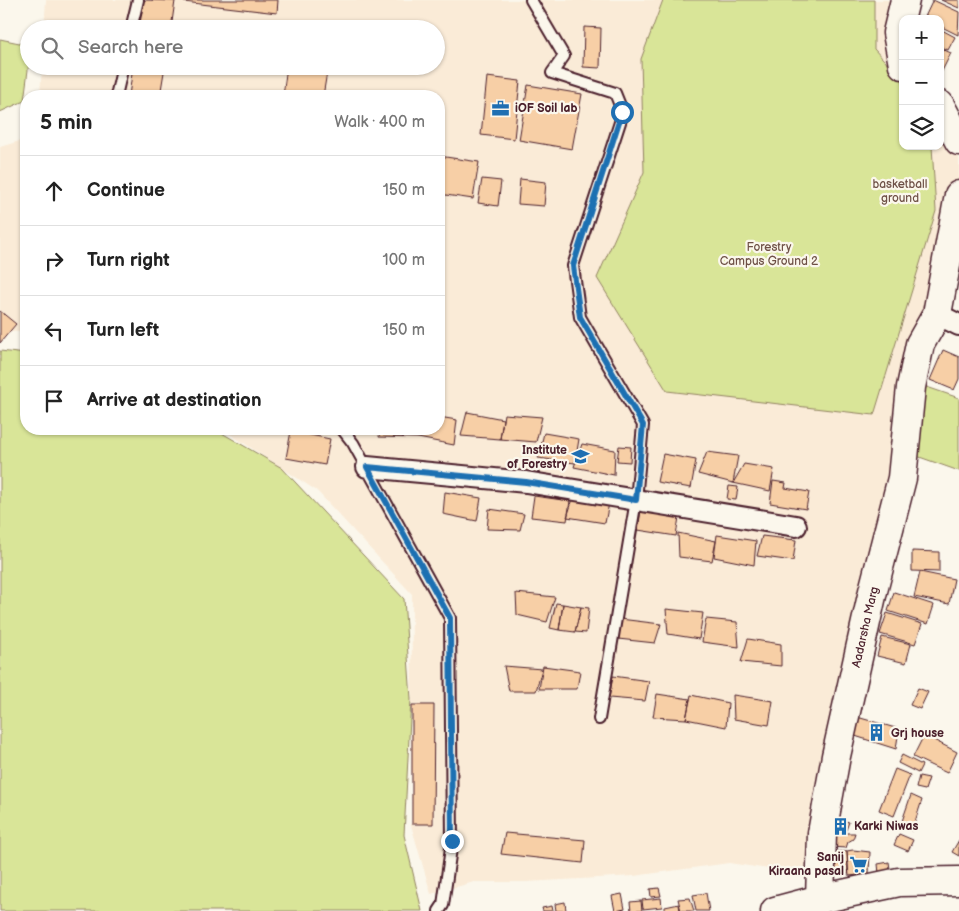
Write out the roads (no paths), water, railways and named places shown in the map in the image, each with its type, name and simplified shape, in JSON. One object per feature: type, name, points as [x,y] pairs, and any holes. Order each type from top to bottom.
[{"type":"main road","points":[[902,60],[897,33],[905,0]]},
{"type":"main road","points":[[944,113],[959,141]]},
{"type":"main road","name":"Aadarsha Marg","points":[[820,899],[822,833],[836,756],[873,591],[902,478],[910,387],[920,344],[948,320],[959,195]]},
{"type":"main road","points":[[776,911],[820,899],[899,882],[959,881]]},
{"type":"street","points":[[367,467],[526,482],[796,526]]},
{"type":"lane","points":[[133,20],[138,0]]},
{"type":"lane","points":[[531,0],[564,56],[552,73],[615,93],[622,112],[573,266],[580,317],[643,425],[636,500],[599,720]]},
{"type":"lane","points":[[117,90],[121,75]]},
{"type":"lane","points":[[347,435],[353,442],[450,618],[452,841],[443,905],[439,911]]},
{"type":"place","name":"iOF Soil lab","points":[[501,108]]},
{"type":"place","name":"Institute of Forestry","points":[[581,457]]},
{"type":"place","name":"Grj house","points":[[877,733]]},
{"type":"place","name":"Karki Niwas","points":[[840,826]]},
{"type":"place","name":"Sanij Kiraana pasal","points":[[858,864]]},
{"type":"park label","name":"basketball ground","points":[[900,191]]},
{"type":"park label","name":"Forestry Campus Ground 2","points":[[769,254]]}]
